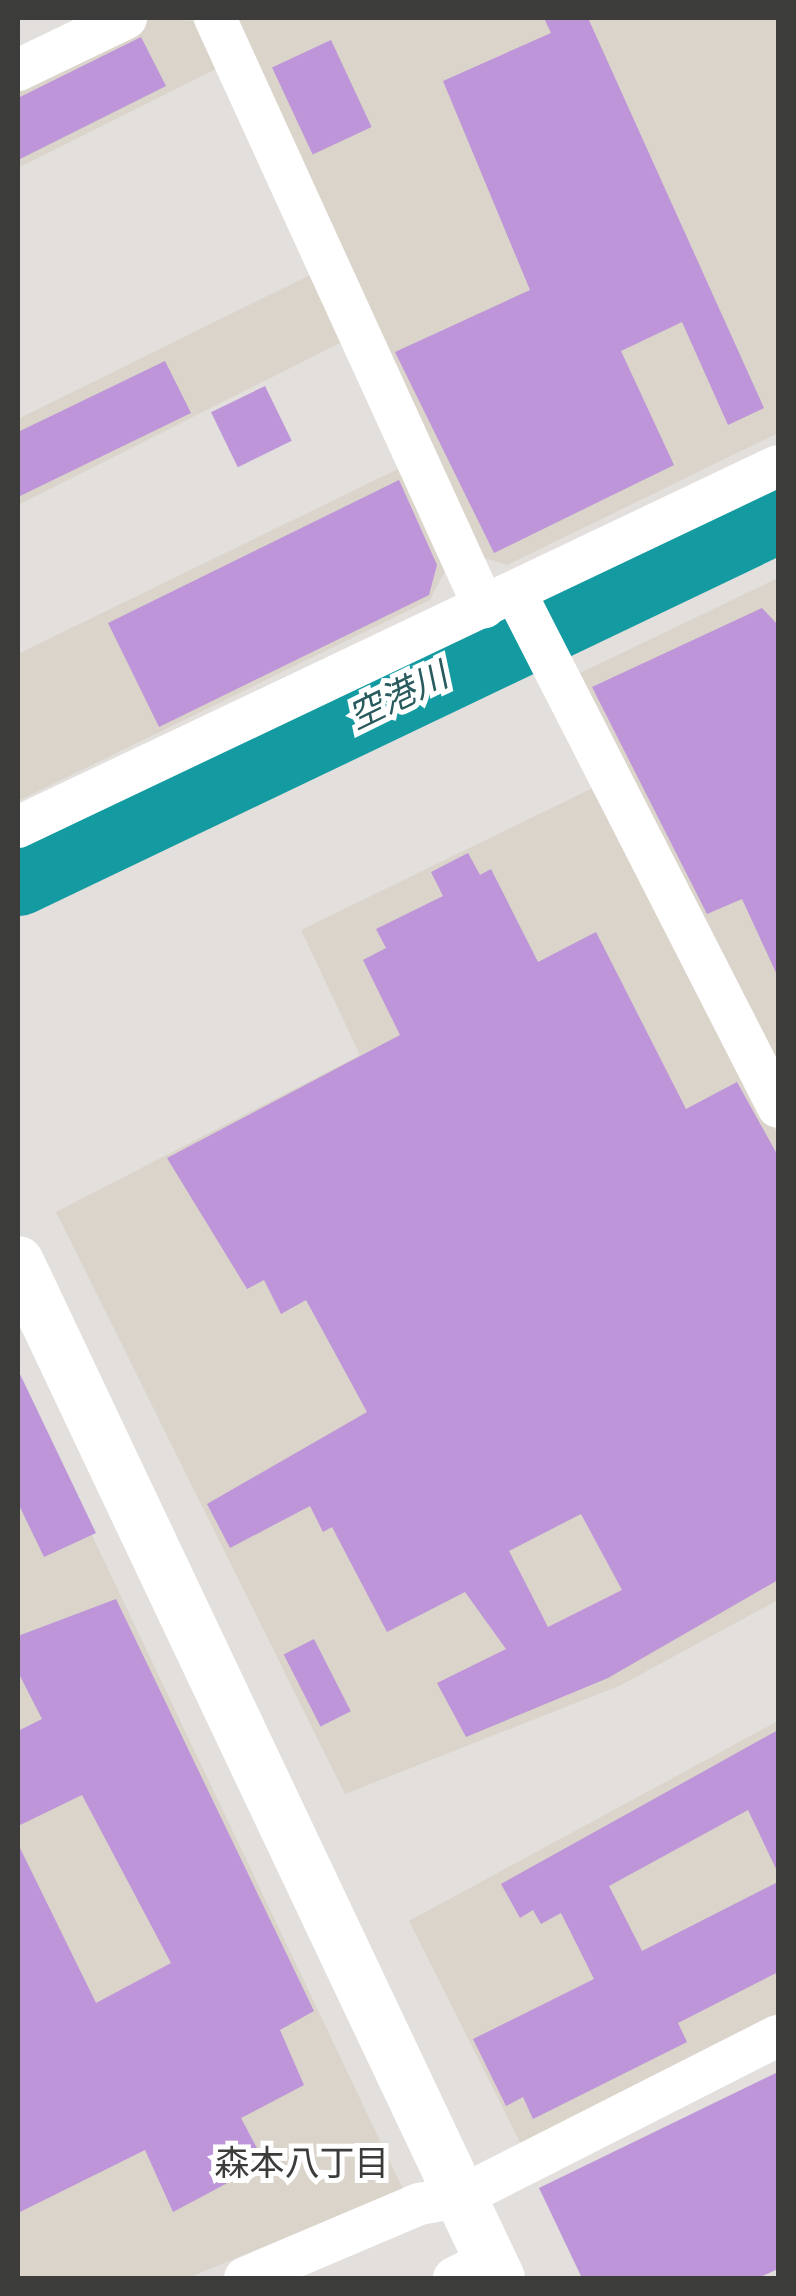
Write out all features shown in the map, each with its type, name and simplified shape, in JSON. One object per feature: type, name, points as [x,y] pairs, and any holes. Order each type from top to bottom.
[{"type":"street","points":[[18,70],[126,18]]},
{"type":"street","points":[[215,18],[507,603],[554,670],[778,1107]]},
{"type":"street","points":[[18,827],[507,603],[778,466]]},
{"type":"street","points":[[18,1262],[460,2197],[481,2272]]},
{"type":"street","points":[[245,2278],[419,2204],[460,2197],[778,2036]]},
{"type":"shaded area","points":[[148,18],[193,21],[216,69],[18,168],[18,81]]},
{"type":"shaded area","points":[[230,18],[778,18],[778,433],[507,565],[475,555]]},
{"type":"shaded area","points":[[312,274],[342,342],[18,505],[18,419]]},
{"type":"shaded area","points":[[400,468],[446,569],[430,600],[18,801],[18,654]]},
{"type":"shaded area","points":[[778,578],[778,1074],[574,676]]},
{"type":"shaded area","points":[[599,785],[778,1136],[778,1600],[621,1685],[345,1794],[56,1212],[360,1055],[301,930]]},
{"type":"shaded area","points":[[18,1380],[403,2189],[188,2278],[18,2278]]},
{"type":"shaded area","points":[[778,1721],[778,2018],[522,2146],[409,1921]]},
{"type":"building","points":[[544,18],[588,18],[764,408],[728,425],[682,322],[621,351],[674,465],[494,553],[395,352],[530,290],[443,81],[551,33]]},
{"type":"building","points":[[141,37],[166,86],[18,160],[18,98]]},
{"type":"building","points":[[331,40],[372,127],[313,154],[272,67]]},
{"type":"building","points":[[165,361],[191,413],[18,497],[18,432]]},
{"type":"building","points":[[265,386],[292,441],[238,467],[211,412]]},
{"type":"building","points":[[399,480],[437,565],[429,595],[159,727],[108,623]]},
{"type":"building","points":[[762,608],[778,625],[778,977],[742,899],[707,914],[592,687]]},
{"type":"building","points":[[468,853],[480,875],[491,869],[538,962],[596,932],[686,1109],[737,1082],[778,1156],[778,1580],[608,1678],[466,1737],[437,1683],[506,1649],[465,1592],[387,1632],[332,1527],[323,1532],[310,1506],[230,1548],[207,1504],[367,1412],[306,1300],[281,1314],[264,1280],[247,1289],[167,1158],[400,1035],[363,960],[386,948],[376,929],[443,896],[431,872]],"holes":[[[581,1514],[622,1590],[548,1627],[509,1551]]]},
{"type":"building","points":[[18,1370],[96,1533],[44,1557],[18,1503]]},
{"type":"building","points":[[116,1599],[314,2011],[280,2030],[304,2085],[241,2118],[265,2163],[173,2212],[145,2150],[18,2213],[18,1844],[96,2003],[171,1963],[82,1795],[18,1826],[18,1731],[42,1719],[18,1672],[18,1636]]},
{"type":"building","points":[[314,1639],[351,1711],[320,1727],[284,1654]]},
{"type":"building","points":[[778,1730],[778,1873],[748,1810],[609,1886],[642,1951],[778,1882],[778,1972],[678,2023],[687,2042],[533,2119],[523,2097],[506,2106],[473,2039],[594,1979],[561,1913],[541,1924],[533,1910],[520,1918],[501,1884]]},
{"type":"building","points":[[778,2072],[778,2269],[758,2278],[582,2278],[539,2188]]},
{"type":"waterway","name":"空港川","points":[[18,877],[778,514]]},
{"type":"district","name":"森本八丁目","points":[[302,2163]]}]
